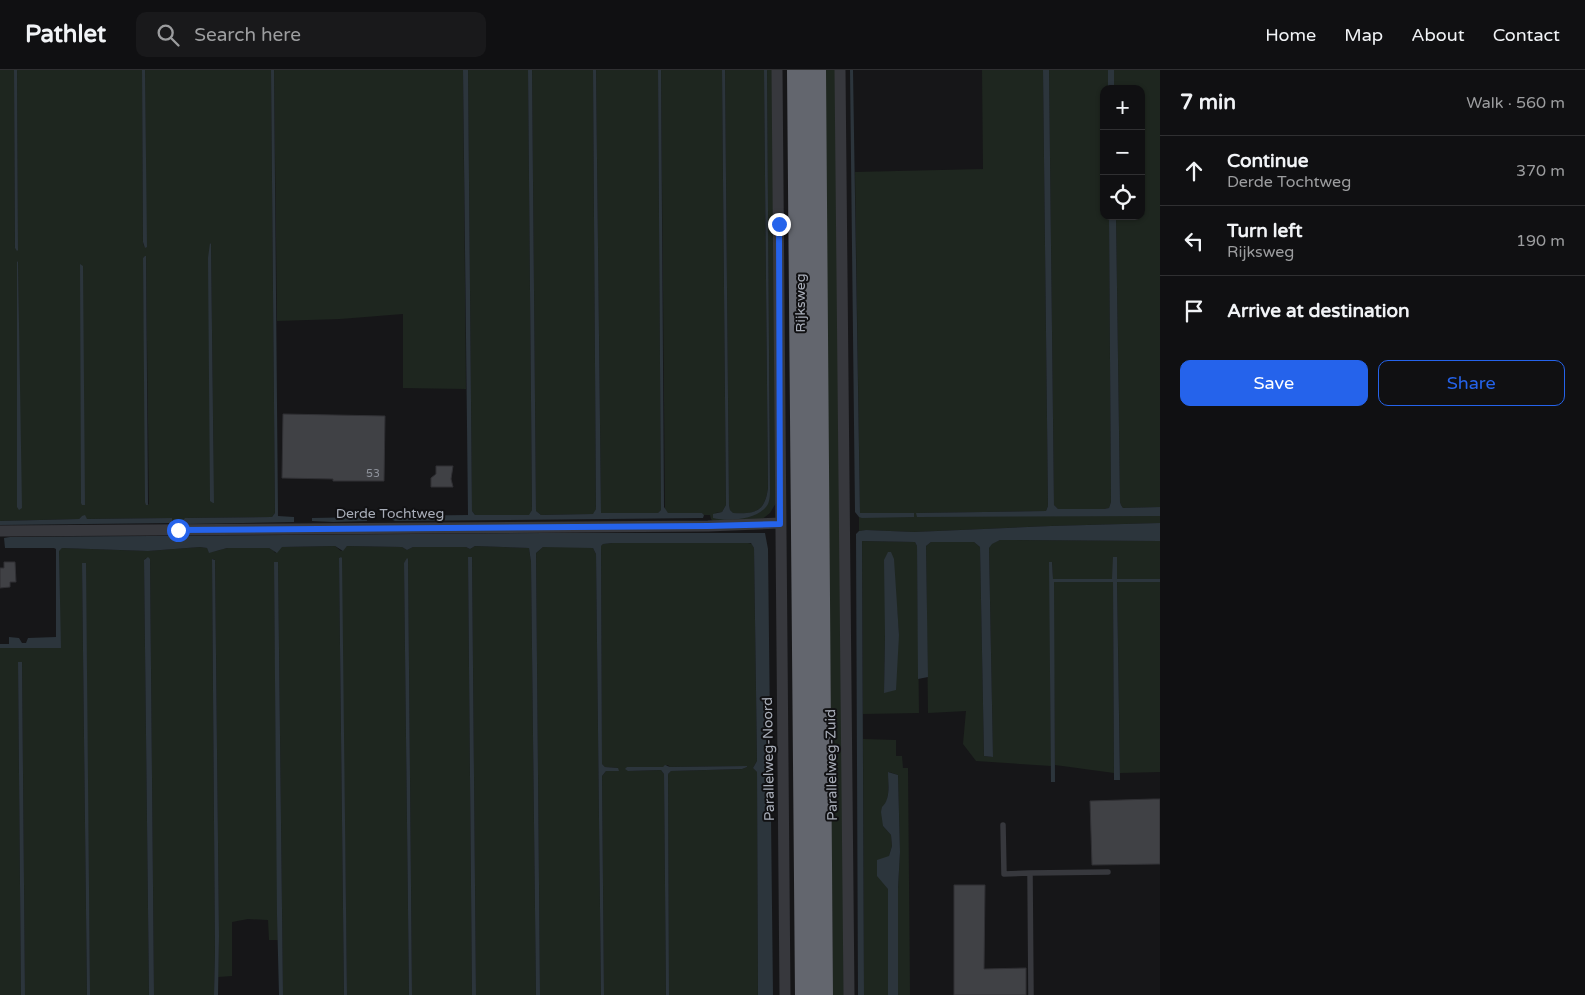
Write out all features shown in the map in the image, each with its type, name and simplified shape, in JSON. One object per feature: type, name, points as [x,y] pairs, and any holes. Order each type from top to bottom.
[{"type":"highway","name":"Rijksweg","points":[[798,70],[811,536]]},
{"type":"highway","name":"Rijksweg","points":[[811,536],[816,70]]},
{"type":"highway","points":[[805,995],[811,536]]},
{"type":"highway","points":[[811,536],[823,995]]},
{"type":"street","name":"Rijksweg","points":[[777,70],[780,524]]},
{"type":"street","name":"Parallelweg-Zuid","points":[[840,70],[843,535],[849,995]]},
{"type":"street","name":"Derde Tochtweg","points":[[0,531],[780,524]]},
{"type":"street","name":"Parallelweg-Noord","points":[[780,524],[785,995]]},
{"type":"lane","points":[[1003,825],[1004,874],[1108,872]]},
{"type":"lane","points":[[1030,873],[1031,995]]},
{"type":"shaded area","points":[[0,70],[14,70],[15,248],[17,250],[17,70],[142,70],[143,242],[146,248],[145,70],[271,70],[275,513],[272,517],[185,518],[183,521],[172,521],[171,518],[87,519],[82,516],[79,519],[0,521]],"holes":[[[210,243],[211,244],[214,503]],[[146,256],[149,504],[147,505],[143,258]],[[17,261],[18,262],[21,510]]]},
{"type":"shaded area","points":[[14,70],[17,70],[17,251],[15,248]]},
{"type":"shaded area","points":[[142,70],[145,70],[147,247],[145,248],[143,242]]},
{"type":"shaded area","points":[[271,70],[274,70],[278,516],[294,517],[294,522],[185,524],[183,520],[185,518],[272,517],[275,513]]},
{"type":"shaded area","points":[[274,70],[463,70],[466,389],[403,388],[403,314],[277,321]]},
{"type":"shaded area","points":[[463,70],[468,70],[472,511],[475,515],[529,515],[532,510],[528,70],[532,70],[536,511],[541,515],[593,514],[596,509],[593,70],[596,70],[601,513],[658,513],[661,510],[658,70],[661,70],[664,507],[668,513],[702,513],[704,515],[703,518],[395,521],[391,519],[391,516],[468,515]]},
{"type":"shaded area","points":[[468,70],[528,70],[532,510],[530,515],[475,515],[472,511]]},
{"type":"shaded area","points":[[532,70],[593,70],[596,509],[594,514],[541,515],[536,511]]},
{"type":"shaded area","points":[[596,70],[658,70],[661,510],[658,513],[601,513]]},
{"type":"shaded area","points":[[661,70],[722,70],[726,505],[722,512],[715,513],[743,518],[753,514],[767,504],[770,488],[767,70],[773,70],[776,503],[770,513],[761,520],[713,521],[710,515],[702,513],[668,513],[665,511]]},
{"type":"shaded area","points":[[722,70],[725,70],[729,505],[733,513],[747,513],[758,510],[761,507],[767,496],[768,488],[764,70],[767,70],[770,496],[768,504],[758,514],[735,520],[713,518],[713,514],[722,512],[726,505]]},
{"type":"shaded area","points":[[725,70],[764,70],[768,488],[767,496],[758,510],[741,514],[733,514],[729,505]]},
{"type":"shaded area","points":[[825,70],[837,70],[844,995],[833,995]]},
{"type":"shaded area","points":[[850,70],[853,70],[860,513],[914,513],[914,517],[862,518],[855,512]]},
{"type":"shaded area","points":[[982,70],[1043,70],[1048,506],[1046,511],[917,513],[917,516],[1160,516],[1160,523],[914,532],[859,531],[859,517],[914,516],[914,513],[860,513],[855,172],[983,169]]},
{"type":"shaded area","points":[[1043,70],[1049,70],[1054,505],[1058,509],[1104,509],[1109,508],[1111,502],[1109,220],[1116,220],[1120,502],[1123,508],[1160,507],[1160,516],[917,517],[916,513],[1046,511],[1048,506]]},
{"type":"shaded area","points":[[1049,70],[1108,70],[1108,85],[1100,85],[1100,220],[1109,220],[1111,502],[1109,508],[1104,509],[1058,509],[1054,505]]},
{"type":"shaded area","points":[[1108,70],[1114,70],[1114,85],[1108,85]]},
{"type":"shaded area","points":[[1114,70],[1160,70],[1160,507],[1123,508],[1120,502],[1116,220],[1145,220],[1145,85],[1114,85]]},
{"type":"shaded area","points":[[210,243],[214,503],[210,501],[208,258]]},
{"type":"shaded area","points":[[145,256],[148,505],[145,502],[143,258]]},
{"type":"shaded area","points":[[17,261],[22,508],[19,510],[17,507]]},
{"type":"shaded area","points":[[80,264],[83,266],[85,505],[81,503]]},
{"type":"shaded area","points":[[85,515],[87,519],[172,518],[172,523],[0,525],[0,521],[79,519]]},
{"type":"shaded area","points":[[367,517],[367,521],[312,521],[312,518]]},
{"type":"shaded area","points":[[1160,523],[1160,541],[1000,540],[989,548],[993,757],[984,756],[980,547],[974,542],[931,542],[926,546],[928,677],[918,679],[917,546],[915,542],[862,541],[864,995],[858,995],[856,534],[859,531],[866,530],[914,532]]},
{"type":"shaded area","points":[[765,533],[768,549],[773,995],[758,995],[757,772],[753,768],[757,761],[754,548],[751,543],[612,543],[601,546],[602,764],[605,767],[618,768],[619,771],[606,771],[602,776],[604,995],[601,995],[596,554],[593,548],[543,547],[536,553],[540,995],[536,995],[531,562],[529,548],[475,546],[470,549],[466,547],[413,547],[407,550],[402,547],[347,546],[343,551],[335,546],[282,547],[277,553],[269,548],[227,548],[209,553],[207,548],[200,547],[148,551],[62,548],[59,551],[61,648],[0,648],[0,644],[9,644],[9,637],[19,638],[22,643],[26,643],[28,638],[56,637],[56,549],[5,548],[4,538]]},
{"type":"shaded area","points":[[1000,540],[1160,541],[1160,579],[1116,579],[1117,557],[1113,557],[1113,579],[1053,579],[1052,562],[1050,562],[1051,766],[976,761],[963,744],[966,711],[928,713],[926,546],[931,542],[974,542],[980,547],[984,756],[993,757],[989,548],[991,544]]},
{"type":"shaded area","points":[[862,541],[915,542],[917,546],[919,713],[863,714]],"holes":[[[897,609],[899,635],[884,693],[885,636]]]},
{"type":"shaded area","points":[[612,543],[748,543],[752,544],[754,548],[757,761],[753,768],[757,772],[758,995],[669,995],[668,774],[671,771],[742,769],[747,766],[670,767],[668,765],[663,767],[626,768],[629,771],[661,770],[664,774],[666,995],[604,995],[602,776],[606,771],[618,771],[618,768],[605,767],[602,764],[601,546]]},
{"type":"shaded area","points":[[335,546],[341,551],[347,546],[402,547],[407,550],[413,547],[466,547],[470,549],[475,546],[529,548],[531,562],[536,995],[476,995],[472,557],[468,558],[472,995],[412,995],[408,559],[404,563],[409,995],[347,995],[341,557],[339,558],[344,995],[283,995],[278,562],[274,562],[278,940],[269,940],[268,920],[248,919],[232,922],[232,976],[218,977],[215,560],[212,559],[214,995],[154,995],[150,560],[146,558],[144,560],[149,995],[90,995],[85,563],[82,563],[87,995],[25,995],[22,662],[18,663],[21,995],[0,995],[0,648],[60,648],[59,550],[62,548],[148,551],[200,547],[207,548],[209,552],[228,548],[269,548],[275,553],[281,547]]},
{"type":"shaded area","points":[[587,546],[593,548],[596,554],[601,995],[540,995],[536,553],[543,547]]},
{"type":"shaded area","points":[[888,552],[891,552],[894,559],[899,635],[896,690],[884,693],[884,560]]},
{"type":"shaded area","points":[[148,557],[150,559],[154,995],[149,995],[144,560]]},
{"type":"shaded area","points":[[341,557],[347,995],[344,995],[339,558]]},
{"type":"shaded area","points":[[468,557],[472,557],[476,995],[472,995]]},
{"type":"shaded area","points":[[1113,557],[1117,557],[1117,579],[1160,579],[1160,582],[1117,582],[1120,780],[1114,780],[1113,582],[1054,582],[1055,782],[1051,782],[1049,562],[1052,562],[1053,579],[1112,579]]},
{"type":"shaded area","points":[[407,558],[412,995],[409,995],[404,563]]},
{"type":"shaded area","points":[[212,559],[215,560],[218,995],[214,995]]},
{"type":"shaded area","points":[[274,562],[278,562],[283,995],[279,995],[277,915]]},
{"type":"shaded area","points":[[82,563],[86,563],[90,995],[87,995]]},
{"type":"shaded area","points":[[1053,582],[1113,582],[1114,773],[1055,765]]},
{"type":"shaded area","points":[[1117,582],[1160,582],[1160,772],[1120,773]]},
{"type":"shaded area","points":[[18,662],[22,662],[25,995],[21,995]]},
{"type":"shaded area","points":[[863,739],[896,740],[896,756],[902,756],[903,768],[908,768],[910,995],[898,995],[900,852],[898,775],[889,772],[883,826],[891,835],[892,846],[889,856],[888,889],[888,995],[864,995]]},
{"type":"shaded area","points":[[665,765],[670,767],[747,766],[742,769],[671,771],[668,774],[669,995],[666,995],[664,774],[661,770],[628,771],[625,769],[627,767],[663,767]]},
{"type":"shaded area","points":[[888,772],[898,775],[900,852],[898,995],[888,995],[888,889],[877,876],[877,860],[889,856],[892,846],[891,835],[883,826],[881,812],[888,795]]},
{"type":"building","points":[[283,414],[385,416],[384,481],[282,478]]},
{"type":"building","points":[[436,466],[453,466],[451,479],[453,487],[431,487],[431,478],[436,474]]},
{"type":"building","points":[[4,562],[15,562],[16,582],[10,582],[10,587],[0,588],[0,568],[4,568]]},
{"type":"building","points":[[1160,799],[1160,864],[1092,865],[1090,801]]},
{"type":"building","points":[[954,885],[985,885],[984,969],[1026,968],[1026,995],[954,995]]},
{"type":"route","points":[[178,530],[780,524],[779,224]]}]
